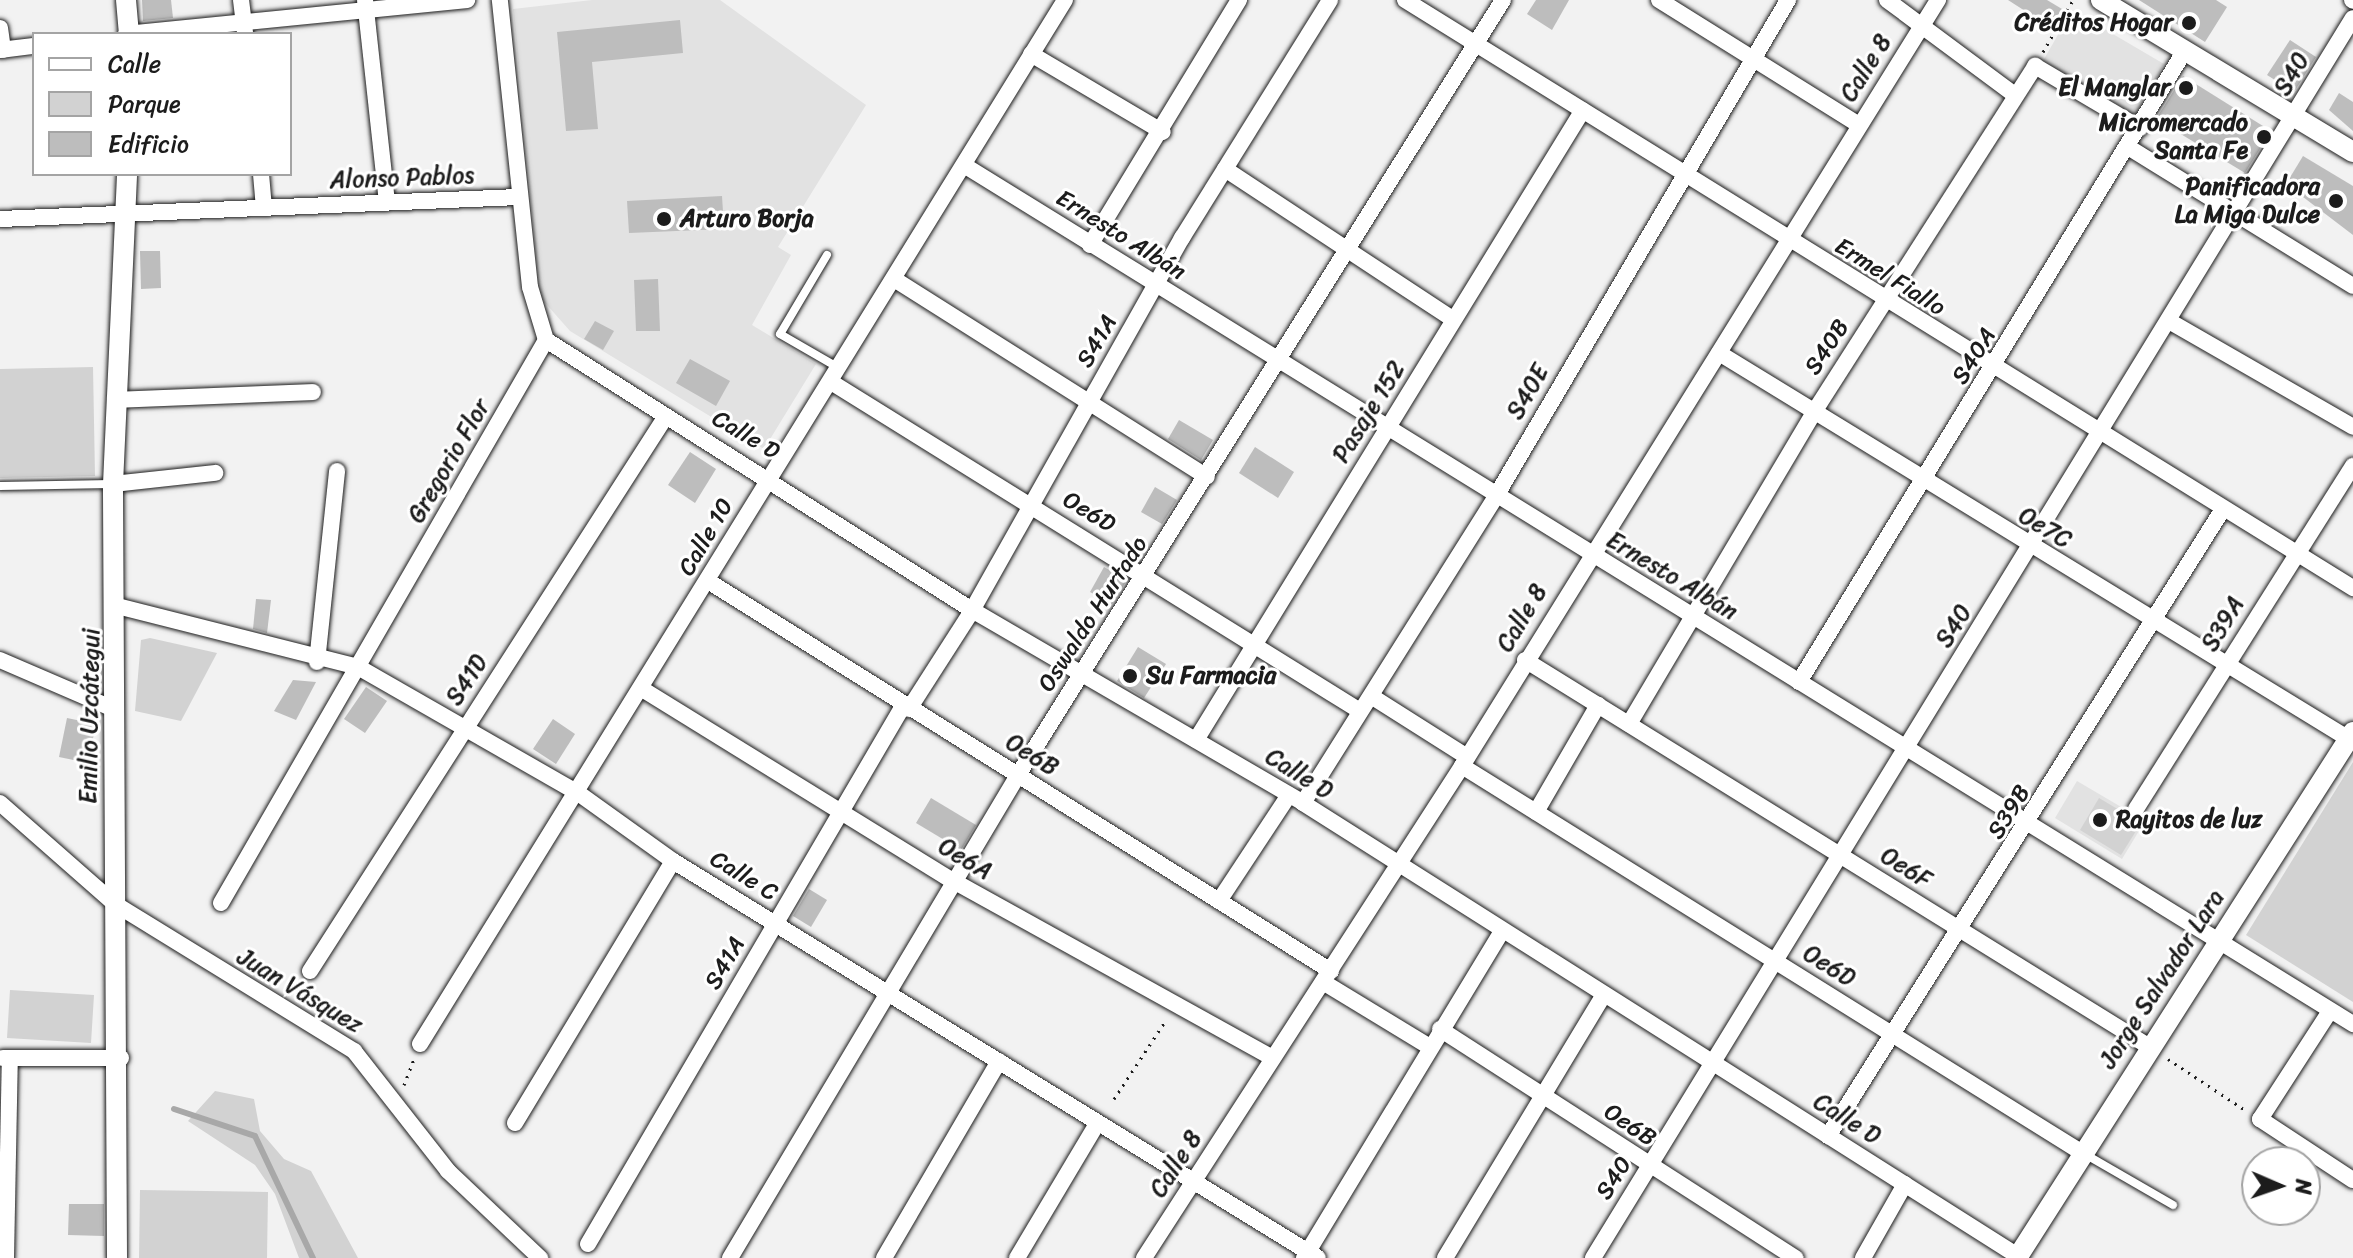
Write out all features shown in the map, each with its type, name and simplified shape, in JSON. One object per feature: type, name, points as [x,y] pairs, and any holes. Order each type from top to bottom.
[{"type":"street","points":[[126,0],[128,32]]},
{"type":"street","points":[[241,0],[245,29]]},
{"type":"street","points":[[175,32],[245,29],[366,6],[467,0]]},
{"type":"street","points":[[500,0],[530,287],[546,340]]},
{"type":"street","name":"Calle 10","points":[[420,1044],[642,689],[769,476],[967,167],[1065,0]]},
{"type":"street","points":[[1090,245],[1163,132],[1239,0]]},
{"type":"street","name":"S41A","points":[[588,1244],[841,811],[972,610],[1225,169],[1330,0]]},
{"type":"street","name":"Ermel Fiallo","points":[[1405,0],[1789,243],[2353,588]]},
{"type":"street","name":"Oswaldo Hurtado","points":[[730,1258],[1018,775],[1147,576],[1275,360],[1503,0]]},
{"type":"street","points":[[1659,0],[1859,125]]},
{"type":"street","name":"S40E","points":[[1219,901],[1371,696],[1496,496],[1788,0]]},
{"type":"street","points":[[1887,0],[1918,30],[2015,95]]},
{"type":"street","name":"Calle 8","points":[[1144,1258],[1327,977],[1394,865],[1464,762],[1589,553],[1789,243],[1938,0]]},
{"type":"street","points":[[2101,0],[2353,152]]},
{"type":"street","points":[[366,6],[387,201]]},
{"type":"street","name":"S40","points":[[1593,1258],[2032,548],[2353,18]]},
{"type":"street","points":[[0,28],[1,50],[32,46]]},
{"type":"street","name":"S40A","points":[[1799,682],[1995,369],[2184,52]]},
{"type":"street","points":[[1031,54],[1163,132]]},
{"type":"street","points":[[2035,66],[2140,128]]},
{"type":"street","name":"S40B","points":[[1629,724],[1691,614],[1814,412],[2035,66]]},
{"type":"street","name":"Pasaje 152","points":[[1196,740],[1258,643],[1451,318],[1583,110]]},
{"type":"street","points":[[2128,147],[2353,286]]},
{"type":"street","name":"Ernesto Albán","points":[[967,167],[2353,1024]]},
{"type":"street","points":[[1225,169],[1451,318]]},
{"type":"street","name":"Emilio Uzcátegui","points":[[117,1258],[121,1058],[115,904],[117,606],[113,484],[127,176]]},
{"type":"street","points":[[261,176],[264,208]]},
{"type":"street","name":"Alonso Pablos","points":[[0,219],[519,197]]},
{"type":"street","points":[[894,279],[1087,405],[1207,477]]},
{"type":"street","points":[[2169,321],[2353,427]]},
{"type":"street","name":"Calle D","points":[[546,340],[666,416],[769,476],[972,610],[1296,799],[1500,934],[1604,994],[2018,1257]]},
{"type":"street","name":"Gregorio Flor","points":[[221,903],[546,340]]},
{"type":"street","name":"Oe7C","points":[[1719,353],[1924,483],[2227,665],[2351,735]]},
{"type":"street","name":"Oe6D","points":[[836,375],[1032,506],[1258,643],[1360,711]]},
{"type":"street","points":[[115,400],[313,392]]},
{"type":"street","name":"S41D","points":[[310,971],[666,416]]},
{"type":"street","name":"S39A","points":[[2136,809],[2295,552],[2353,466]]},
{"type":"street","points":[[317,662],[337,471]]},
{"type":"street","points":[[113,484],[215,473]]},
{"type":"street","name":"S39B","points":[[1828,1136],[2156,623],[2223,509]]},
{"type":"street","name":"Oe6B","points":[[708,581],[1219,901],[1430,1047]]},
{"type":"street","name":"Calle C","points":[[117,606],[317,662],[358,667],[578,793],[673,861],[1310,1256]]},
{"type":"street","points":[[0,660],[116,710]]},
{"type":"street","name":"Oe6F","points":[[1525,660],[2148,1046]]},
{"type":"street","name":"Oe6A","points":[[642,689],[955,882],[1174,1007],[1272,1058]]},
{"type":"street","name":"Oe6D","points":[[1371,696],[1536,812],[2081,1152]]},
{"type":"street","points":[[1536,812],[1598,705]]},
{"type":"street","name":"Jorge Salvador Lara","points":[[2018,1257],[2148,1046],[2351,735]]},
{"type":"street","name":"Juan Vásquez","points":[[0,803],[115,904],[354,1051],[448,1171],[540,1258]]},
{"type":"street","points":[[515,1123],[673,861]]},
{"type":"street","points":[[1310,1256],[1440,1029],[1500,934]]},
{"type":"street","points":[[1445,1258],[1604,994]]},
{"type":"street","points":[[2330,1011],[2260,1119],[2353,1180]]},
{"type":"street","name":"Oe6B","points":[[1440,1029],[1649,1167],[1796,1258]]},
{"type":"street","points":[[6,1258],[5,1058],[121,1058]]},
{"type":"street","points":[[884,1258],[999,1061]]},
{"type":"street","points":[[1017,1258],[1097,1124]]},
{"type":"street","points":[[1863,1258],[1905,1184]]},
{"type":"lane","points":[[827,255],[780,334],[836,375]]},
{"type":"lane","points":[[0,486],[113,484]]},
{"type":"lane","name":"Oe6D","points":[[2081,1152],[2173,1205]]},
{"type":"path","points":[[2035,66],[2073,0]]},
{"type":"path","points":[[1114,1099],[1174,1007]]},
{"type":"path","points":[[396,1104],[420,1044]]},
{"type":"path","points":[[2148,1046],[2260,1119]]},
{"type":"shaded area","name":"Arturo Borja","points":[[592,0],[720,0],[866,105],[778,247],[791,255],[752,325],[816,364],[764,449],[570,331],[540,297],[513,9]]},
{"type":"shaded area","points":[[2072,10],[2164,64],[2135,115],[2043,61]]},
{"type":"shaded area","name":"Rayitos de luz","points":[[2077,781],[2145,821],[2122,859],[2055,818]]},
{"type":"green space","points":[[93,367],[95,476],[0,478],[0,369]]},
{"type":"green space","points":[[150,638],[217,653],[181,721],[135,711],[141,640]]},
{"type":"green space","points":[[2353,762],[2353,1002],[2246,935]]},
{"type":"green space","points":[[2099,798],[2141,823],[2121,855],[2080,830]]},
{"type":"green space","points":[[10,990],[94,995],[91,1043],[7,1038]]},
{"type":"green space","points":[[215,1091],[254,1099],[260,1131],[284,1159],[311,1171],[358,1258],[299,1258],[275,1194],[255,1165],[188,1121]]},
{"type":"green space","points":[[140,1190],[268,1192],[267,1258],[139,1258]]},
{"type":"building","points":[[142,0],[171,0],[173,18],[143,21]]},
{"type":"building","points":[[1536,0],[1569,0],[1552,30],[1527,14]]},
{"type":"building","points":[[2008,0],[2047,0],[2062,9],[2050,27]]},
{"type":"building","points":[[2139,0],[2216,0],[2227,7],[2205,42]]},
{"type":"building","points":[[680,20],[683,53],[592,62],[598,129],[566,131],[557,32]]},
{"type":"building","points":[[2290,40],[2316,57],[2294,92],[2267,75]]},
{"type":"building","points":[[2183,76],[2271,131],[2245,173],[2156,119]]},
{"type":"building","points":[[2339,93],[2353,102],[2353,131],[2329,110]]},
{"type":"building","points":[[2303,156],[2353,186],[2353,235],[2286,184]]},
{"type":"building","points":[[722,196],[724,229],[629,233],[627,201]]},
{"type":"building","points":[[140,251],[160,251],[161,288],[141,289]]},
{"type":"building","points":[[658,279],[660,331],[636,331],[634,280]]},
{"type":"building","points":[[595,321],[614,331],[603,350],[584,339]]},
{"type":"building","points":[[690,359],[730,381],[716,406],[676,383]]},
{"type":"building","points":[[1179,420],[1213,440],[1201,460],[1168,439]]},
{"type":"building","points":[[1255,447],[1294,472],[1278,498],[1239,473]]},
{"type":"building","points":[[690,452],[716,469],[695,503],[668,485]]},
{"type":"building","points":[[1155,487],[1177,500],[1162,524],[1141,512]]},
{"type":"building","points":[[1104,567],[1127,580],[1112,604],[1090,592]]},
{"type":"building","points":[[256,599],[271,600],[267,633],[253,629]]},
{"type":"building","points":[[1138,647],[1166,664],[1144,698],[1117,681]]},
{"type":"building","points":[[293,680],[316,682],[296,720],[274,711]]},
{"type":"building","points":[[366,687],[387,701],[365,733],[344,719]]},
{"type":"building","points":[[67,718],[96,724],[88,763],[59,757]]},
{"type":"building","points":[[553,719],[575,734],[556,764],[533,749]]},
{"type":"building","points":[[931,798],[976,825],[961,850],[916,823]]},
{"type":"building","points":[[809,889],[827,900],[811,927],[793,916]]},
{"type":"building","points":[[69,1204],[104,1204],[104,1236],[68,1235]]},
{"type":"waterway","points":[[174,1109],[255,1136],[313,1258]]},
{"type":"place","name":"Créditos Hogar","points":[[2189,23]]},
{"type":"place","name":"El Manglar","points":[[2186,88]]},
{"type":"place","name":"Micromercado Santa Fe","points":[[2264,137]]},
{"type":"place","name":"Panificadora La Miga Dulce","points":[[2336,201]]},
{"type":"place","name":"Arturo Borja","points":[[664,219]]},
{"type":"place","name":"Su Farmacia","points":[[1130,676]]},
{"type":"place","name":"Rayitos de luz","points":[[2100,820]]}]
